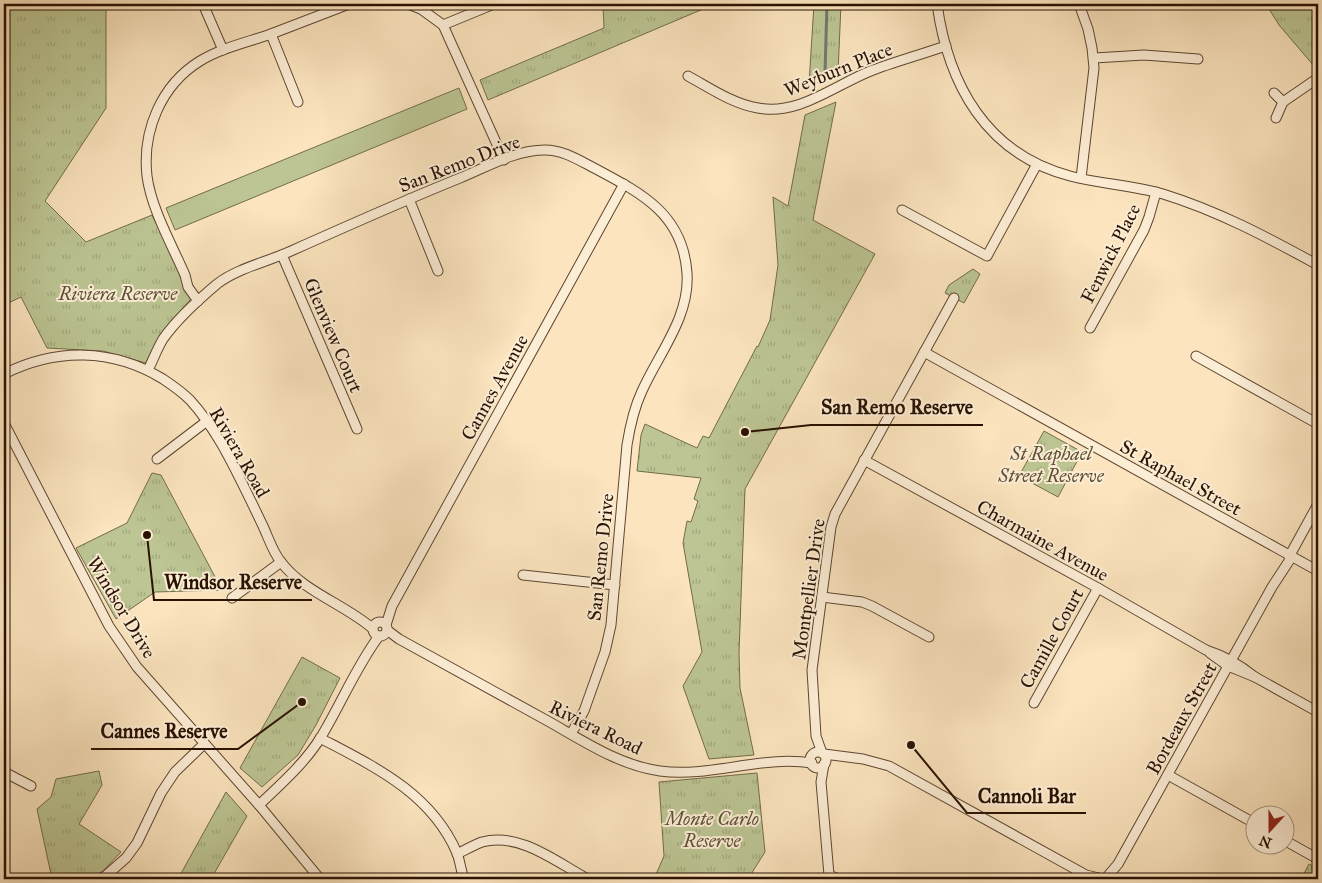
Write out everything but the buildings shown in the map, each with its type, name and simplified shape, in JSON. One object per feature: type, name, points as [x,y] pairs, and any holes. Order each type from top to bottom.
[{"type":"street","points":[[203,4],[223,50]]},
{"type":"street","points":[[201,299],[188,287],[185,275],[155,204],[147,176],[146,152],[150,127],[161,102],[178,80],[200,61],[223,50],[349,4]]},
{"type":"street","points":[[408,4],[421,9],[443,25],[504,160]]},
{"type":"street","points":[[443,25],[494,4]]},
{"type":"street","points":[[937,4],[954,75],[968,103],[986,126],[1016,151],[1038,164],[1059,172],[1156,192],[1185,201],[1228,218],[1318,265]]},
{"type":"street","points":[[1079,4],[1088,29],[1094,58],[1081,178]]},
{"type":"street","points":[[271,34],[298,102]]},
{"type":"street","name":"Weyburn Place","points":[[688,76],[742,104],[758,108],[782,108],[810,101],[873,70],[946,46]]},
{"type":"street","points":[[1094,58],[1144,55],[1198,59]]},
{"type":"street","points":[[1276,118],[1283,102],[1318,78]]},
{"type":"street","points":[[1274,93],[1283,102]]},
{"type":"street","name":"San Remo Drive","points":[[148,370],[163,340],[178,320],[218,283],[409,199],[522,153],[546,150],[566,154],[624,184],[658,208],[672,226],[682,247],[687,273],[686,297],[680,319],[642,392],[632,420],[627,445],[610,625],[605,652],[584,711],[583,724],[574,736]]},
{"type":"street","points":[[902,210],[987,256],[1038,164]]},
{"type":"street","name":"Cannes Avenue","points":[[259,806],[301,764],[320,738],[624,184]]},
{"type":"street","name":"Fenwick Place","points":[[1090,328],[1144,230],[1156,192]]},
{"type":"street","points":[[409,199],[438,271]]},
{"type":"street","name":"Glenview Court","points":[[282,255],[357,428]]},
{"type":"street","name":"Montpellier Drive","points":[[839,879],[828,875],[812,670],[831,527],[835,514],[864,460],[954,298]]},
{"type":"street","name":"St Raphael Street","points":[[924,352],[1318,571]]},
{"type":"street","name":"Riviera Road","points":[[4,374],[23,365],[51,358],[80,355],[108,357],[130,362],[148,370],[189,398],[207,421],[222,444],[280,562],[312,590],[399,640],[627,763],[666,772],[705,771],[818,759],[862,759],[889,766],[1089,877],[1107,879]]},
{"type":"street","points":[[1196,356],[1318,424]]},
{"type":"street","points":[[157,459],[207,421]]},
{"type":"street","name":"Windsor Drive","points":[[4,423],[109,626],[137,667],[259,806],[320,879]]},
{"type":"street","name":"Charmaine Avenue","points":[[864,460],[1098,588],[1318,712]]},
{"type":"street","name":"Bordeaux Street","points":[[1107,879],[1118,864],[1272,587],[1290,562],[1290,555],[1318,504]]},
{"type":"street","points":[[232,598],[280,562]]},
{"type":"street","points":[[523,575],[615,584]]},
{"type":"street","name":"Camille Court","points":[[1034,704],[1098,588]]},
{"type":"street","points":[[822,597],[862,602],[877,608],[929,637]]},
{"type":"street","points":[[320,738],[379,770],[403,785],[423,802],[440,824],[457,854],[464,879]]},
{"type":"street","points":[[102,879],[126,858],[138,843],[161,793],[175,772],[204,744]]},
{"type":"street","points":[[4,772],[31,786]]},
{"type":"street","points":[[1168,775],[1244,817]]},
{"type":"street","points":[[457,854],[482,842],[504,840],[520,843],[586,878]]},
{"type":"street","points":[[1294,845],[1318,858]]},
{"type":"green space","name":"Riviera Reserve","points":[[4,4],[106,4],[106,108],[45,201],[86,242],[152,215],[192,298],[167,329],[146,363],[103,351],[47,348],[21,297],[4,305]]},
{"type":"green space","points":[[603,4],[715,4],[488,100],[480,80],[604,28]]},
{"type":"green space","points":[[814,4],[841,4],[838,73],[814,84],[809,84]]},
{"type":"green space","points":[[1266,4],[1318,4],[1318,63],[1314,66],[1279,25]]},
{"type":"green space","points":[[459,88],[467,109],[175,230],[166,208]]},
{"type":"green space","points":[[836,102],[813,220],[875,254],[745,489],[739,653],[740,688],[754,755],[709,759],[683,686],[702,652],[683,543],[687,521],[691,522],[698,501],[694,499],[701,478],[637,471],[641,435],[645,424],[697,448],[703,436],[709,438],[758,347],[770,320],[778,265],[773,197],[788,206],[805,115]]},
{"type":"green space","points":[[973,269],[980,274],[964,303],[945,293],[949,285]]},
{"type":"green space","name":"St Raphael Street Reserve","points":[[1044,431],[1082,452],[1058,497],[1019,476]]},
{"type":"green space","points":[[152,473],[161,475],[222,590],[155,592],[116,619],[76,548],[127,523]]},
{"type":"green space","points":[[302,657],[340,678],[298,755],[262,787],[240,768]]},
{"type":"green space","points":[[99,771],[102,785],[79,824],[121,852],[103,871],[89,879],[52,879],[37,809],[51,797],[56,779]]},
{"type":"green space","name":"Monte Carlo Reserve","points":[[757,773],[765,852],[748,879],[654,879],[664,856],[659,782]]},
{"type":"green space","points":[[226,792],[247,816],[211,879],[178,879]]},
{"type":"green space","points":[[1309,864],[1318,869],[1318,879],[1301,879]]},
{"type":"waterway","points":[[825,72],[827,4]]},
{"type":"place","name":"San Remo Reserve","points":[[745,432]]},
{"type":"place","name":"Windsor Reserve","points":[[147,535]]},
{"type":"place","name":"Cannes Reserve","points":[[302,702]]},
{"type":"place","name":"Cannoli Bar","points":[[911,745]]}]
